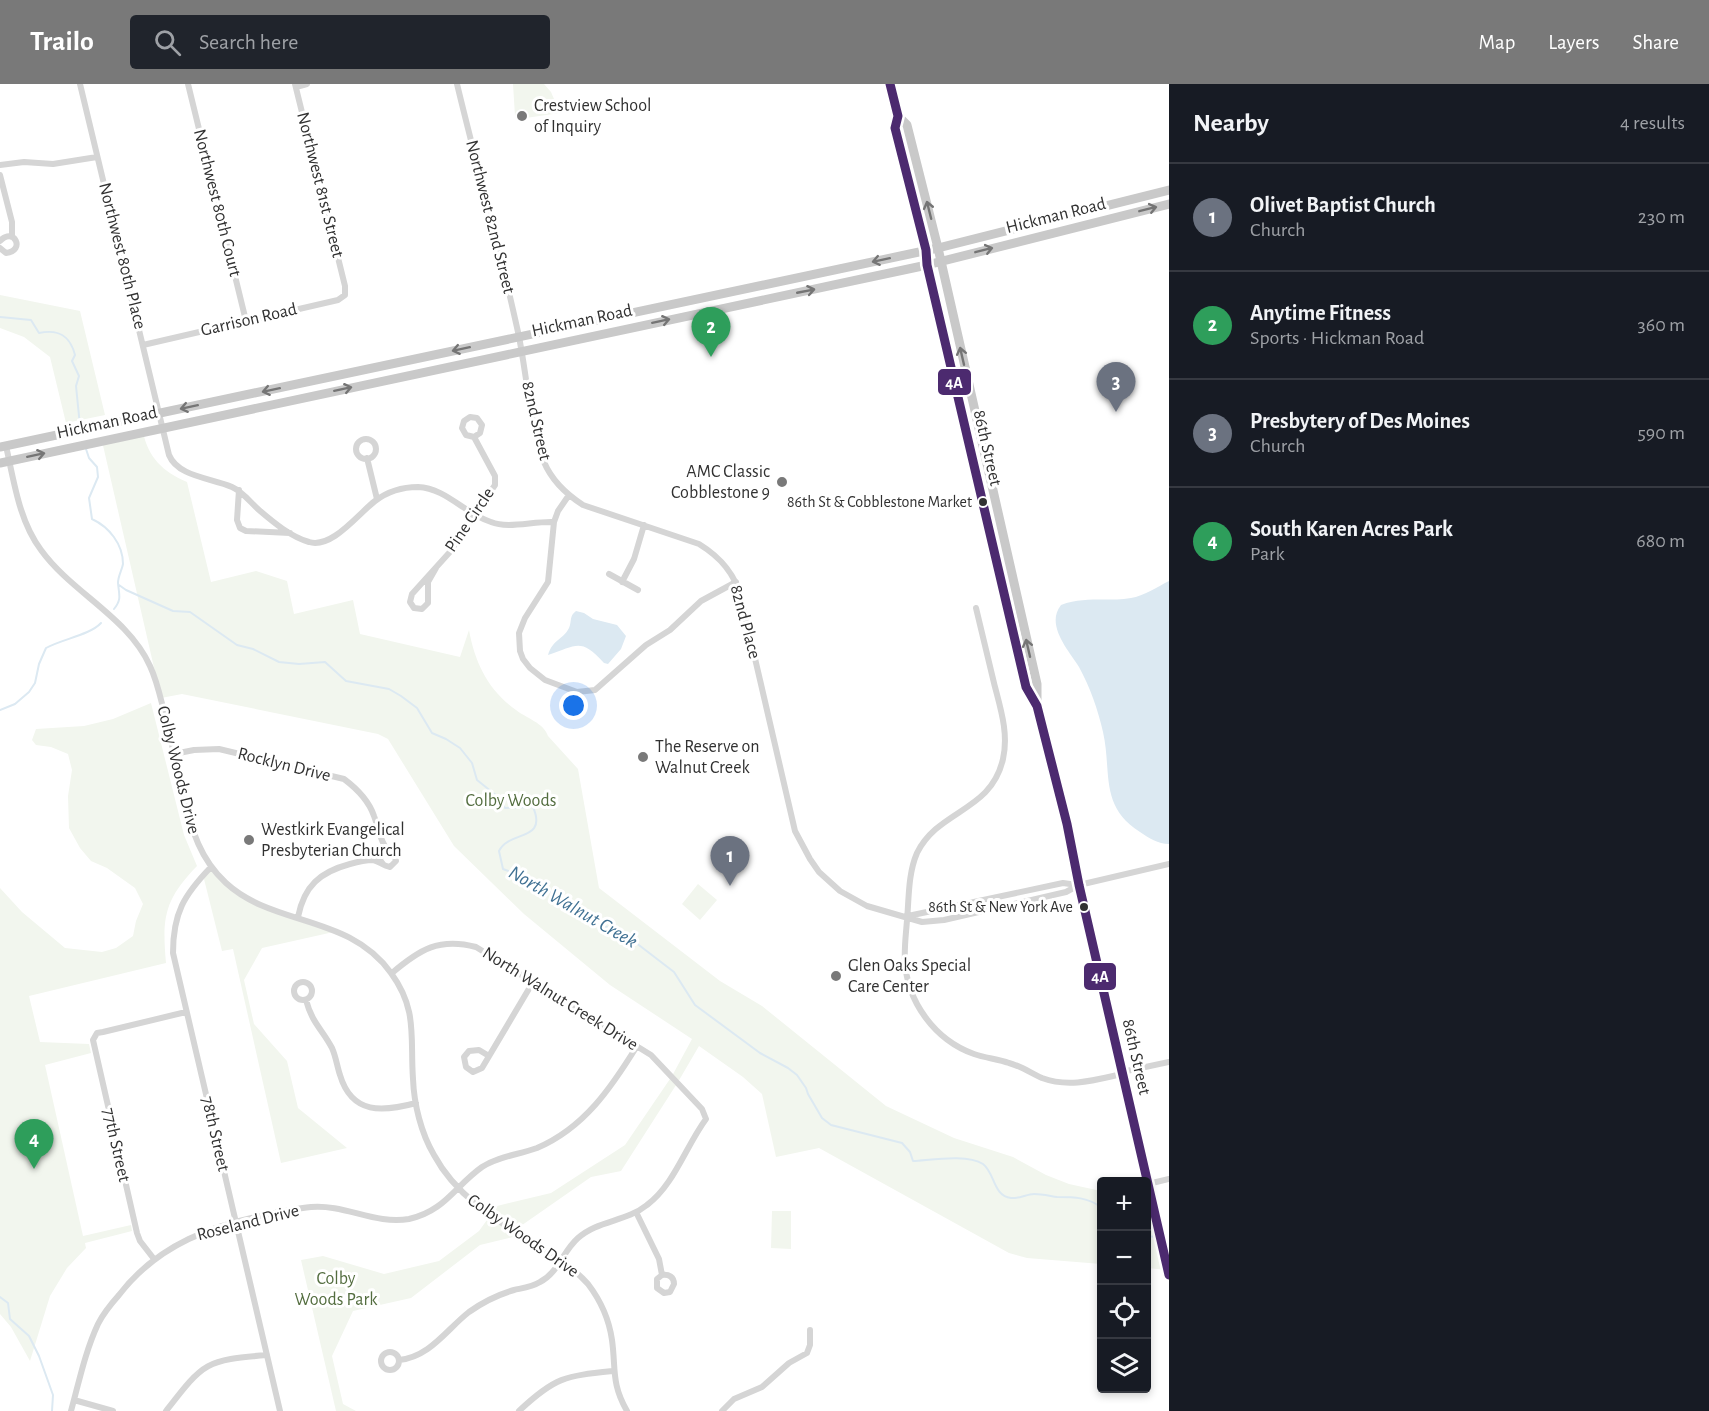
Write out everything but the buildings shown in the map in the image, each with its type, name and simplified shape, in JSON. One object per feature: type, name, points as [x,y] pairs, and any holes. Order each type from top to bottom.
[{"type":"main road","points":[[890,84],[898,116]]},
{"type":"main road","name":"86th Street","points":[[898,116],[907,125],[938,248],[1034,673],[1037,706],[1146,1177]]},
{"type":"main road","name":"86th Street","points":[[898,116],[895,128],[926,250],[927,265],[1026,687],[1037,706]]},
{"type":"main road","name":"Hickman Road","points":[[3,447],[938,248],[1169,190]]},
{"type":"main road","name":"Hickman Road","points":[[5,462],[927,265],[1169,204]]},
{"type":"main road","name":"86th Street","points":[[1151,1198],[1169,1275]]},
{"type":"street","name":"Northwest 80th Place","points":[[80,84],[169,454],[178,467],[239,490]]},
{"type":"street","name":"Northwest 80th Court","points":[[188,84],[246,321]]},
{"type":"street","points":[[296,85],[307,84]]},
{"type":"street","name":"Northwest 82nd Street","points":[[457,84],[521,351]]},
{"type":"street","name":"Northwest 81st Street","points":[[296,85],[345,286]]},
{"type":"street","points":[[0,165],[24,162],[53,164],[98,157]]},
{"type":"street","points":[[0,175],[12,222],[12,237],[16,244],[14,251],[6,253],[0,248]]},
{"type":"street","points":[[0,241],[6,236],[12,237]]},
{"type":"street","name":"Garrison Road","points":[[143,345],[338,300],[345,295],[345,286]]},
{"type":"street","name":"82nd Street","points":[[521,351],[544,461],[556,482],[569,495]]},
{"type":"street","name":"Pine Circle","points":[[436,568],[428,582],[428,603],[422,609],[414,608],[410,598],[436,568],[449,553],[493,490],[496,480],[474,437]]},
{"type":"street","name":"Colby Woods Drive","points":[[3,447],[5,462],[25,521],[39,548],[63,574],[133,638],[146,657],[155,677],[194,835],[211,867],[237,891],[257,903],[338,931],[362,944],[392,973],[402,990],[410,1013],[416,1103],[425,1137],[434,1156],[467,1198],[560,1260],[582,1278],[603,1307],[612,1342],[613,1371],[620,1399],[627,1411]]},
{"type":"street","points":[[367,459],[377,500]]},
{"type":"street","points":[[239,490],[259,509],[310,543],[327,542],[377,500],[403,488],[435,489],[488,522],[506,525],[534,521],[554,522]]},
{"type":"street","points":[[239,490],[237,520],[240,528],[246,531],[292,533]]},
{"type":"street","points":[[569,495],[558,511],[554,522],[548,582],[525,618],[519,633],[523,659],[545,680],[577,692],[588,692],[600,687],[646,645],[670,630],[701,601],[736,582]]},
{"type":"street","name":"82nd Place","points":[[569,495],[594,509],[690,540],[705,547],[721,560],[736,582],[744,609],[791,816],[802,846],[829,882],[846,895],[867,906],[907,916]]},
{"type":"street","points":[[622,582],[636,553],[644,525]]},
{"type":"street","points":[[609,574],[638,590]]},
{"type":"street","points":[[976,608],[1003,723],[1005,747],[1003,759],[995,780],[980,799],[937,827],[916,855],[910,881],[907,916],[905,960],[909,987],[922,1012],[939,1033],[949,1041],[973,1054],[1009,1063],[1040,1077],[1062,1083],[1089,1081],[1169,1062]]},
{"type":"street","name":"Rocklyn Drive","points":[[174,754],[219,749],[344,779],[354,786],[374,813],[380,841],[388,851]]},
{"type":"street","points":[[298,917],[308,890],[317,878],[327,872],[360,861],[374,860],[382,864],[390,867],[396,861],[394,853],[388,851],[381,855],[382,864]]},
{"type":"street","points":[[907,916],[1063,884],[1079,885],[1169,864]]},
{"type":"street","name":"78th Street","points":[[211,867],[191,887],[184,898],[173,934],[173,953],[280,1411]]},
{"type":"street","name":"North Walnut Creek Drive","points":[[392,973],[409,958],[431,946],[456,943],[476,947],[651,1055],[702,1109],[706,1119],[656,1197],[636,1212]]},
{"type":"street","points":[[489,1056],[533,982]]},
{"type":"street","points":[[306,1000],[312,1019],[333,1050],[340,1076],[352,1096],[367,1107],[381,1110],[416,1103]]},
{"type":"street","name":"77th Street","points":[[154,1259],[136,1233],[93,1046],[94,1036],[102,1032],[186,1012]]},
{"type":"street","name":"Roseland Drive","points":[[71,1411],[85,1358],[97,1326],[127,1284],[154,1259],[183,1240],[236,1222],[311,1207],[342,1209],[369,1218],[396,1221],[428,1212],[452,1196],[481,1168],[496,1159],[522,1153],[547,1143],[589,1113],[610,1089],[637,1046]]},
{"type":"street","points":[[1151,1183],[1169,1179]]},
{"type":"street","points":[[399,1360],[422,1353],[468,1313],[486,1301],[530,1287],[549,1277],[571,1244],[586,1230],[636,1212],[659,1259],[662,1275]]},
{"type":"street","points":[[722,1411],[734,1399],[762,1387],[789,1363],[807,1353],[810,1345],[810,1330]]},
{"type":"street","points":[[166,1411],[192,1378],[207,1366],[231,1358],[267,1355]]},
{"type":"street","points":[[519,1411],[544,1388],[558,1380],[576,1375],[613,1371]]},
{"type":"street","points":[[74,1400],[113,1411]]},
{"type":"green space","points":[[513,84],[544,84],[551,92],[560,113],[519,119],[515,116]]},
{"type":"green space","points":[[0,295],[80,311],[105,415],[66,423],[50,357],[24,337],[0,328]]},
{"type":"green space","name":"Colby Woods","points":[[143,432],[145,441],[158,463],[187,482],[211,582],[256,571],[287,581],[294,614],[353,600],[360,634],[460,657],[469,630],[479,665],[490,685],[506,702],[543,728],[578,769],[599,888],[720,981],[762,1006],[886,1106],[954,1138],[1013,1157],[1046,1175],[1069,1184],[1097,1190],[1097,1264],[1027,1258],[1009,1253],[819,1148],[776,1157],[762,1094],[743,1077],[699,1046],[621,1171],[591,1177],[515,1230],[521,1235],[480,1245],[411,1298],[353,1311],[332,1356],[343,1404],[356,1411],[336,1411],[301,1260],[323,1256],[384,1274],[439,1261],[479,1231],[497,1206],[551,1193],[625,1145],[672,1076],[692,1039],[610,985],[524,914],[454,846],[388,739],[378,734],[182,694],[161,698],[102,441]]},
{"type":"green space","points":[[151,703],[184,835],[197,866],[178,889],[168,910],[165,921],[166,963],[29,996],[40,1042],[89,1044],[91,1053],[45,1065],[83,1236],[131,1225],[132,1231],[85,1243],[86,1248],[67,1268],[50,1296],[30,1361],[11,1327],[0,1314],[0,888],[22,912],[65,948],[102,952],[116,948],[133,936],[143,904],[135,888],[107,868],[91,861],[80,848],[69,828],[68,796],[72,770],[68,754],[51,747],[36,745],[32,740],[36,729],[84,726],[113,719]]},
{"type":"green space","points":[[211,867],[227,884],[257,903],[338,931],[262,948],[244,980],[254,1024],[287,1061],[298,1108],[347,1148],[281,1163],[233,949],[222,951],[203,875]]},
{"type":"green space","points":[[698,884],[717,900],[700,920],[682,904]]},
{"type":"green space","points":[[1151,1204],[1168,1270],[1151,1268]]},
{"type":"green space","points":[[772,1211],[791,1211],[791,1249],[771,1248]]},
{"type":"shaded area","points":[[1169,581],[1169,844],[1165,844],[1143,834],[1127,822],[1118,811],[1110,787],[1103,732],[1096,707],[1079,667],[1060,638],[1056,621],[1061,605],[1088,600],[1136,597]]},
{"type":"shaded area","points":[[576,611],[593,619],[617,625],[626,636],[621,649],[608,664],[589,650],[578,646],[548,655],[553,646],[567,632],[572,615]]},
{"type":"waterway","name":"North Walnut Creek","points":[[0,317],[31,320],[39,333],[57,333],[70,343],[75,355],[72,361],[79,376],[76,386],[80,426]]},
{"type":"waterway","name":"North Walnut Creek","points":[[85,446],[89,458],[97,467],[98,477],[89,498],[92,519],[109,531],[121,550],[123,564],[118,580],[119,600],[114,609]]},
{"type":"waterway","name":"North Walnut Creek","points":[[119,585],[173,611],[190,612],[237,645],[253,649],[279,662],[299,664],[325,662],[346,681],[389,689],[417,708],[432,733],[460,748],[472,763],[477,780],[497,796],[505,808],[533,807],[536,818],[535,826],[531,831],[511,840],[499,851],[503,869],[533,880],[590,919],[631,939],[674,972],[695,1005],[760,1053],[797,1075],[822,1118],[831,1125],[902,1143],[910,1152],[913,1161],[949,1158],[976,1161],[987,1168],[997,1189],[1011,1198],[1034,1194],[1075,1198],[1097,1205]]},
{"type":"waterway","points":[[0,710],[15,704],[29,692],[35,683],[39,664],[46,648],[90,631],[101,623]]},
{"type":"waterway","name":"North Walnut Creek","points":[[1151,1236],[1157,1237]]},
{"type":"waterway","points":[[0,1297],[8,1303],[10,1319],[29,1336],[39,1356],[53,1395],[52,1411]]},
{"type":"transit line","name":"4A","points":[[890,84],[898,116],[895,128],[926,250],[927,265],[1026,687],[1037,706],[1067,824],[1169,1275]]},
{"type":"place","name":"Crestview School of Inquiry","points":[[522,116]]},
{"type":"place","name":"Anytime Fitness","points":[[711,357]]},
{"type":"place","name":"Presbytery of Des Moines","points":[[1116,412]]},
{"type":"place","name":"AMC Classic Cobblestone 9","points":[[782,482]]},
{"type":"place","name":"86th St & Cobblestone Market","points":[[983,502]]},
{"type":"place","name":"The Reserve on Walnut Creek","points":[[643,757]]},
{"type":"place","name":"Westkirk Evangelical Presbyterian Church","points":[[249,840]]},
{"type":"place","name":"Olivet Baptist Church","points":[[730,886]]},
{"type":"place","name":"86th St & New York Ave","points":[[1084,907]]},
{"type":"place","name":"Glen Oaks Special Care Center","points":[[836,976]]},
{"type":"place","name":"South Karen Acres Park","points":[[34,1169]]},
{"type":"park label","name":"Colby Woods Park","points":[[336,1289]]}]
